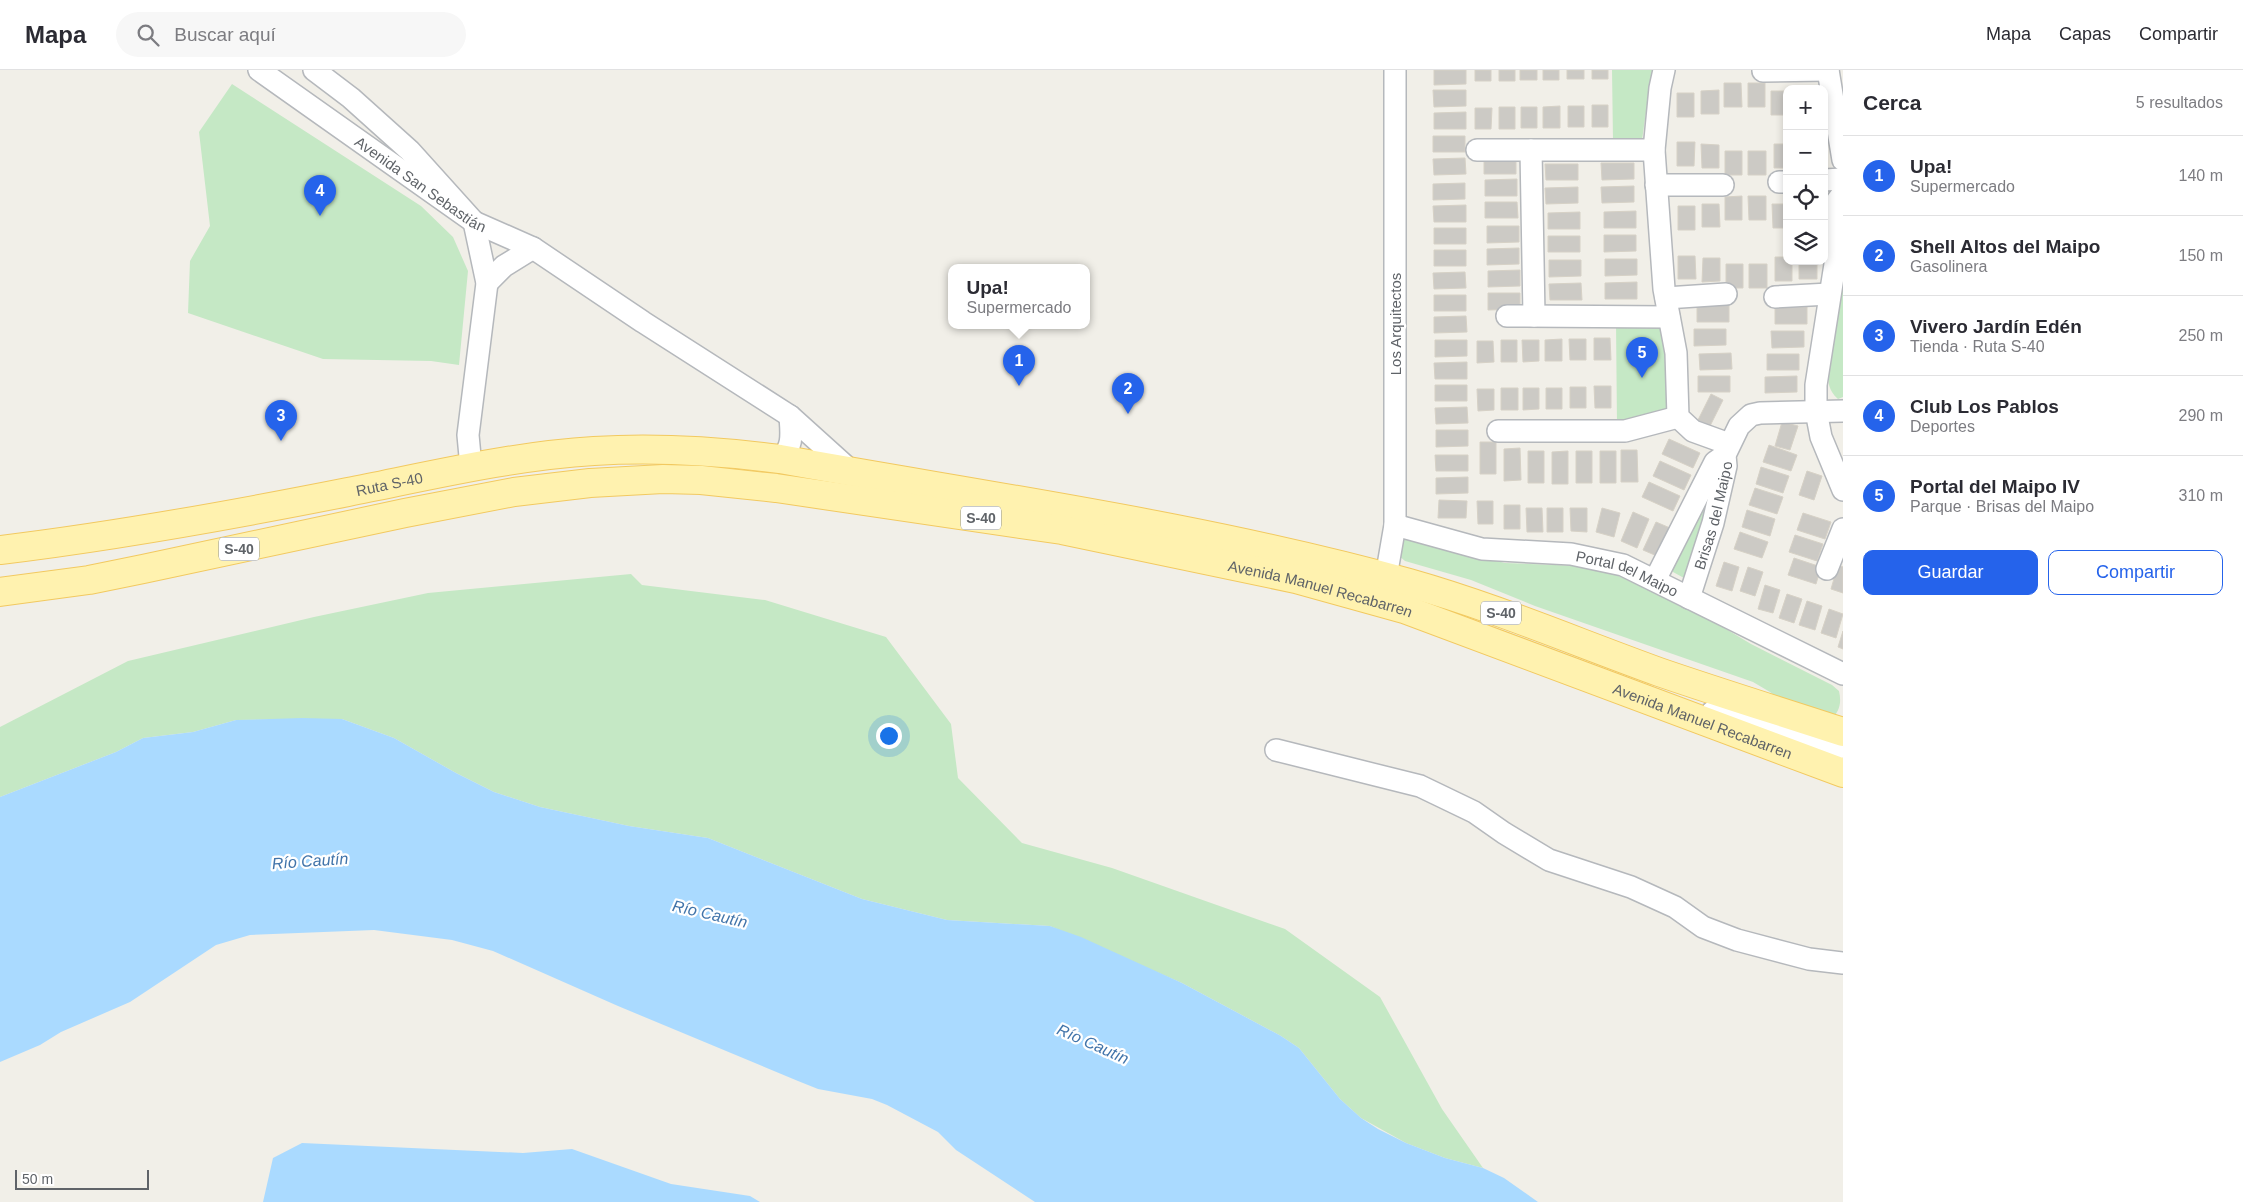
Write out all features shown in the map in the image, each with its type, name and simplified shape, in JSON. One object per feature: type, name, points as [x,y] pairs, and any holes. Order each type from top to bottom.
[{"type":"main road","name":"Ruta S-40","points":[[0,550],[209,520],[471,467],[552,454],[634,449],[732,453],[780,459]]},
{"type":"main road","name":"Avenida Manuel Recabarren","points":[[780,459],[1194,533],[1386,577],[1486,608],[1661,672],[1843,732]]},
{"type":"main road","points":[[471,467],[477,499]]},
{"type":"main road","name":"Ruta S-40","points":[[0,592],[80,581],[143,569],[477,499],[552,486],[663,479],[701,480],[776,488]]},
{"type":"main road","name":"Avenida Manuel Recabarren","points":[[776,488],[1062,530],[1296,579],[1404,609],[1843,773]]},
{"type":"street","name":"Avenida San Sebastián","points":[[259,70],[474,222]]},
{"type":"street","name":"Avenida San Sebastián","points":[[314,70],[351,98],[410,151],[474,222]]},
{"type":"street","name":"Los Arquitectos","points":[[1386,577],[1395,526],[1395,70]]},
{"type":"street","points":[[1498,431],[1625,430],[1678,417],[1676,353],[1668,307],[1654,150],[1660,88],[1664,70]]},
{"type":"street","points":[[1763,71],[1828,70],[1843,160]]},
{"type":"street","points":[[1477,150],[1654,150]]},
{"type":"street","points":[[1531,150],[1534,316]]},
{"type":"street","points":[[1828,180],[1843,179]]},
{"type":"street","points":[[1656,185],[1723,185]]},
{"type":"street","points":[[1843,193],[1837,202],[1836,258],[1816,385],[1816,411],[1821,437],[1843,490]]},
{"type":"street","points":[[474,222],[533,248],[643,322],[790,416],[851,471]]},
{"type":"street","points":[[471,467],[468,435],[487,283],[474,222]]},
{"type":"street","points":[[487,283],[504,266],[533,248]]},
{"type":"street","points":[[1507,316],[1534,316],[1668,307],[1726,294]]},
{"type":"street","points":[[1775,297],[1829,294]]},
{"type":"street","points":[[1727,449],[1739,426],[1751,415],[1760,412],[1843,411]]},
{"type":"street","points":[[780,459],[787,453],[791,442],[790,416]]},
{"type":"street","name":"Brisas del Maipo","points":[[1678,417],[1693,431],[1727,449]]},
{"type":"street","name":"Brisas del Maipo","points":[[1655,580],[1715,462],[1727,449]]},
{"type":"street","name":"Brisas del Maipo","points":[[1689,598],[1712,523],[1726,466],[1727,449]]},
{"type":"street","name":"Portal del Maipo","points":[[1395,526],[1482,549],[1571,554],[1623,565],[1843,674]]},
{"type":"street","points":[[1827,569],[1843,529]]},
{"type":"street","points":[[1626,693],[1693,706],[1818,743],[1843,747]]},
{"type":"street","points":[[1276,750],[1420,786],[1474,812],[1504,833],[1549,860],[1631,887],[1675,907],[1703,927],[1737,940],[1809,960],[1843,963]]},
{"type":"green space","points":[[1612,70],[1652,70],[1642,140],[1613,141]]},
{"type":"green space","points":[[232,84],[421,206],[453,237],[468,271],[459,365],[431,361],[323,359],[188,313],[190,261],[210,226],[199,132]]},
{"type":"green space","points":[[1843,259],[1843,397],[1838,399],[1829,386],[1828,370]]},
{"type":"green space","points":[[1616,322],[1660,323],[1666,345],[1669,411],[1617,426]]},
{"type":"green space","points":[[1715,483],[1689,575],[1684,578],[1673,572],[1673,568]]},
{"type":"green space","points":[[1405,539],[1505,563],[1580,566],[1610,572],[1706,617],[1751,644],[1832,685],[1839,691],[1839,708],[1830,721],[1790,708],[1770,692],[1753,682],[1535,606],[1471,580],[1405,561],[1398,555],[1401,541]]},
{"type":"green space","points":[[631,574],[642,585],[765,600],[886,637],[951,724],[958,778],[1022,843],[1112,868],[1285,929],[1380,997],[1442,1109],[1483,1168],[1445,1158],[1406,1143],[1361,1118],[1340,1099],[1299,1048],[1281,1036],[1182,983],[1050,926],[947,920],[862,899],[708,838],[629,826],[540,807],[494,792],[394,738],[342,719],[236,720],[193,732],[143,738],[116,752],[0,797],[0,727],[128,661],[314,617],[428,593]]},
{"type":"water","name":"Río Cautín","points":[[342,719],[394,738],[494,792],[540,807],[629,826],[708,838],[862,899],[947,920],[1050,926],[1081,937],[1182,983],[1281,1036],[1299,1048],[1340,1099],[1361,1118],[1378,1129],[1406,1143],[1445,1158],[1483,1168],[1504,1178],[1538,1202],[1035,1202],[956,1150],[938,1132],[887,1105],[872,1099],[818,1089],[618,1006],[493,951],[452,940],[374,930],[250,935],[216,945],[130,1002],[61,1032],[40,1045],[0,1062],[0,797],[116,752],[143,738],[193,732],[236,720]]},
{"type":"water","points":[[302,1143],[523,1153],[572,1149],[671,1184],[750,1196],[760,1202],[263,1202],[273,1158]]},
{"type":"building","points":[[1434,70],[1466,70],[1466,84],[1434,85]]},
{"type":"building","points":[[1475,70],[1491,70],[1491,81],[1475,81]]},
{"type":"building","points":[[1499,70],[1515,70],[1515,81],[1499,81]]},
{"type":"building","points":[[1520,70],[1537,70],[1537,80],[1520,80]]},
{"type":"building","points":[[1543,70],[1559,70],[1559,80],[1543,80]]},
{"type":"building","points":[[1567,70],[1584,70],[1584,79],[1567,79]]},
{"type":"building","points":[[1592,70],[1608,70],[1608,79],[1592,79]]},
{"type":"building","points":[[1724,83],[1741,83],[1742,107],[1724,107]]},
{"type":"building","points":[[1748,83],[1765,83],[1765,107],[1748,107]]},
{"type":"building","points":[[1433,90],[1466,90],[1466,106],[1434,107]]},
{"type":"building","points":[[1719,90],[1719,114],[1701,114],[1701,91]]},
{"type":"building","points":[[1771,91],[1783,91],[1783,115],[1771,115]]},
{"type":"building","points":[[1677,93],[1694,93],[1694,117],[1677,117]]},
{"type":"building","points":[[1592,105],[1608,105],[1608,127],[1592,127]]},
{"type":"building","points":[[1560,106],[1560,128],[1543,128],[1543,107]]},
{"type":"building","points":[[1568,106],[1584,106],[1584,127],[1568,127]]},
{"type":"building","points":[[1499,107],[1515,107],[1515,129],[1499,129]]},
{"type":"building","points":[[1521,107],[1537,107],[1537,128],[1521,128]]},
{"type":"building","points":[[1475,108],[1492,108],[1491,129],[1475,129]]},
{"type":"building","points":[[1466,112],[1466,129],[1434,129],[1434,113]]},
{"type":"building","points":[[1433,136],[1465,136],[1465,152],[1433,152]]},
{"type":"building","points":[[1677,142],[1695,142],[1694,166],[1677,166]]},
{"type":"building","points":[[1701,144],[1719,145],[1719,168],[1702,168]]},
{"type":"building","points":[[1774,144],[1783,144],[1783,168],[1774,168]]},
{"type":"building","points":[[1725,151],[1742,151],[1742,175],[1725,175]]},
{"type":"building","points":[[1748,151],[1766,151],[1766,175],[1748,175]]},
{"type":"building","points":[[1465,158],[1466,174],[1434,175],[1433,159]]},
{"type":"building","points":[[1484,158],[1516,158],[1516,174],[1484,174]]},
{"type":"building","points":[[1601,163],[1634,163],[1634,179],[1602,180]]},
{"type":"building","points":[[1545,164],[1578,164],[1578,180],[1546,180]]},
{"type":"building","points":[[1517,179],[1517,196],[1485,196],[1485,180]]},
{"type":"building","points":[[1465,183],[1465,199],[1433,200],[1433,184]]},
{"type":"building","points":[[1634,186],[1634,202],[1602,203],[1601,187]]},
{"type":"building","points":[[1578,187],[1578,203],[1546,204],[1545,188]]},
{"type":"building","points":[[1742,196],[1742,220],[1725,220],[1725,197]]},
{"type":"building","points":[[1748,196],[1766,196],[1766,220],[1749,220]]},
{"type":"building","points":[[1485,202],[1517,202],[1518,218],[1485,218]]},
{"type":"building","points":[[1702,204],[1719,204],[1720,227],[1702,227]]},
{"type":"building","points":[[1772,204],[1783,204],[1783,228],[1773,228]]},
{"type":"building","points":[[1466,205],[1466,222],[1434,222],[1433,206]]},
{"type":"building","points":[[1678,206],[1695,206],[1695,230],[1678,230]]},
{"type":"building","points":[[1636,211],[1636,228],[1604,228],[1604,212]]},
{"type":"building","points":[[1580,212],[1580,229],[1548,229],[1548,213]]},
{"type":"building","points":[[1487,226],[1519,226],[1519,242],[1487,243]]},
{"type":"building","points":[[1434,228],[1466,228],[1466,244],[1434,244]]},
{"type":"building","points":[[1604,235],[1636,235],[1636,251],[1604,252]]},
{"type":"building","points":[[1548,236],[1580,236],[1580,252],[1548,252]]},
{"type":"building","points":[[1519,248],[1519,264],[1487,265],[1487,249]]},
{"type":"building","points":[[1434,250],[1466,250],[1466,266],[1434,266]]},
{"type":"building","points":[[1678,256],[1695,256],[1696,279],[1678,279]]},
{"type":"building","points":[[1775,257],[1783,257],[1783,265],[1792,265],[1792,281],[1775,281]]},
{"type":"building","points":[[1703,258],[1720,258],[1720,281],[1702,282]]},
{"type":"building","points":[[1605,259],[1637,259],[1637,275],[1605,276]]},
{"type":"building","points":[[1549,260],[1581,260],[1581,276],[1549,277]]},
{"type":"building","points":[[1726,264],[1743,264],[1743,288],[1726,288]]},
{"type":"building","points":[[1749,264],[1767,264],[1767,288],[1749,288]]},
{"type":"building","points":[[1799,265],[1817,265],[1817,279],[1799,279]]},
{"type":"building","points":[[1520,270],[1520,286],[1488,287],[1488,271]]},
{"type":"building","points":[[1465,272],[1466,288],[1434,289],[1433,273]]},
{"type":"building","points":[[1637,282],[1637,299],[1605,299],[1605,283]]},
{"type":"building","points":[[1581,283],[1582,300],[1550,300],[1549,284]]},
{"type":"building","points":[[1488,293],[1520,293],[1520,309],[1488,310]]},
{"type":"building","points":[[1434,295],[1466,295],[1466,311],[1434,311]]},
{"type":"building","points":[[1729,305],[1729,322],[1697,322],[1697,306]]},
{"type":"building","points":[[1807,307],[1807,324],[1775,324],[1775,308]]},
{"type":"building","points":[[1466,316],[1467,332],[1434,333],[1434,317]]},
{"type":"building","points":[[1694,329],[1726,329],[1726,345],[1694,346]]},
{"type":"building","points":[[1771,331],[1804,331],[1804,347],[1772,348]]},
{"type":"building","points":[[1594,338],[1610,338],[1611,360],[1594,360]]},
{"type":"building","points":[[1562,339],[1562,361],[1545,361],[1545,340]]},
{"type":"building","points":[[1569,339],[1586,339],[1586,360],[1570,360]]},
{"type":"building","points":[[1435,340],[1467,340],[1467,356],[1435,357]]},
{"type":"building","points":[[1501,340],[1517,340],[1517,362],[1501,362]]},
{"type":"building","points":[[1522,340],[1539,340],[1539,361],[1523,362]]},
{"type":"building","points":[[1477,341],[1493,341],[1494,362],[1477,363]]},
{"type":"building","points":[[1731,353],[1732,369],[1700,370],[1699,354]]},
{"type":"building","points":[[1767,354],[1799,354],[1799,370],[1767,370]]},
{"type":"building","points":[[1467,362],[1467,379],[1435,379],[1434,363]]},
{"type":"building","points":[[1698,376],[1730,376],[1730,392],[1698,392]]},
{"type":"building","points":[[1797,376],[1797,392],[1765,393],[1765,377]]},
{"type":"building","points":[[1435,385],[1467,385],[1467,401],[1435,401]]},
{"type":"building","points":[[1594,386],[1611,386],[1611,408],[1595,408]]},
{"type":"building","points":[[1570,387],[1586,387],[1586,408],[1570,408]]},
{"type":"building","points":[[1501,388],[1518,388],[1518,410],[1501,410]]},
{"type":"building","points":[[1523,388],[1539,388],[1539,409],[1523,410]]},
{"type":"building","points":[[1546,388],[1562,388],[1562,409],[1546,409]]},
{"type":"building","points":[[1477,389],[1494,389],[1494,410],[1478,411]]},
{"type":"building","points":[[1711,394],[1723,400],[1708,430],[1696,424]]},
{"type":"building","points":[[1467,407],[1468,423],[1436,424],[1435,408]]},
{"type":"building","points":[[1782,422],[1798,426],[1790,450],[1775,446]]},
{"type":"building","points":[[1436,430],[1468,430],[1468,446],[1436,447]]},
{"type":"building","points":[[1669,439],[1700,453],[1693,468],[1662,454]]},
{"type":"building","points":[[1480,442],[1496,442],[1496,474],[1480,474]]},
{"type":"building","points":[[1769,445],[1797,455],[1791,471],[1763,462]]},
{"type":"building","points":[[1520,448],[1521,480],[1504,481],[1504,449]]},
{"type":"building","points":[[1621,450],[1637,450],[1638,482],[1621,482]]},
{"type":"building","points":[[1528,451],[1544,451],[1544,483],[1528,483]]},
{"type":"building","points":[[1568,451],[1568,484],[1552,484],[1552,452]]},
{"type":"building","points":[[1576,451],[1592,451],[1592,483],[1576,483]]},
{"type":"building","points":[[1600,451],[1616,451],[1616,483],[1600,483]]},
{"type":"building","points":[[1435,455],[1468,455],[1468,471],[1436,471]]},
{"type":"building","points":[[1660,461],[1691,475],[1684,490],[1653,476]]},
{"type":"building","points":[[1761,467],[1789,476],[1783,493],[1756,484]]},
{"type":"building","points":[[1807,471],[1822,476],[1814,500],[1799,495]]},
{"type":"building","points":[[1468,477],[1468,493],[1436,494],[1436,478]]},
{"type":"building","points":[[1649,482],[1680,496],[1673,511],[1642,497]]},
{"type":"building","points":[[1755,488],[1783,497],[1777,514],[1749,505]]},
{"type":"building","points":[[1439,500],[1467,501],[1466,518],[1438,518]]},
{"type":"building","points":[[1477,501],[1493,501],[1493,524],[1478,524]]},
{"type":"building","points":[[1504,505],[1520,505],[1520,529],[1504,529]]},
{"type":"building","points":[[1526,508],[1542,508],[1543,532],[1527,532]]},
{"type":"building","points":[[1547,508],[1563,508],[1563,532],[1547,532]]},
{"type":"building","points":[[1570,508],[1587,508],[1587,532],[1571,531]]},
{"type":"building","points":[[1602,508],[1620,513],[1614,537],[1596,532]]},
{"type":"building","points":[[1747,510],[1775,519],[1770,536],[1742,527]]},
{"type":"building","points":[[1633,512],[1649,519],[1637,548],[1621,541]]},
{"type":"building","points":[[1803,513],[1831,522],[1825,539],[1797,530]]},
{"type":"building","points":[[1656,522],[1670,528],[1657,556],[1643,550]]},
{"type":"building","points":[[1740,532],[1768,542],[1762,558],[1734,549]]},
{"type":"building","points":[[1795,535],[1823,544],[1817,561],[1789,552]]},
{"type":"building","points":[[1794,558],[1821,567],[1816,584],[1788,575]]},
{"type":"building","points":[[1724,562],[1739,567],[1732,591],[1716,586]]},
{"type":"building","points":[[1838,565],[1843,567],[1843,593],[1831,589]]},
{"type":"building","points":[[1748,567],[1763,572],[1755,596],[1740,591]]},
{"type":"building","points":[[1765,585],[1780,590],[1773,613],[1758,609]]},
{"type":"building","points":[[1787,594],[1802,599],[1794,623],[1779,618]]},
{"type":"building","points":[[1807,601],[1822,606],[1815,630],[1799,625]]},
{"type":"building","points":[[1829,609],[1843,614],[1836,638],[1821,633]]},
{"type":"building","points":[[1843,631],[1843,649],[1838,647]]},
{"type":"place","name":"Club Los Pablos","points":[[320,216]]},
{"type":"place","name":"Portal del Maipo IV","points":[[1642,378]]},
{"type":"place","name":"Upa!","points":[[1019,386]]},
{"type":"place","name":"Shell Altos del Maipo","points":[[1128,414]]},
{"type":"place","name":"Vivero Jardín Edén","points":[[281,441]]}]
